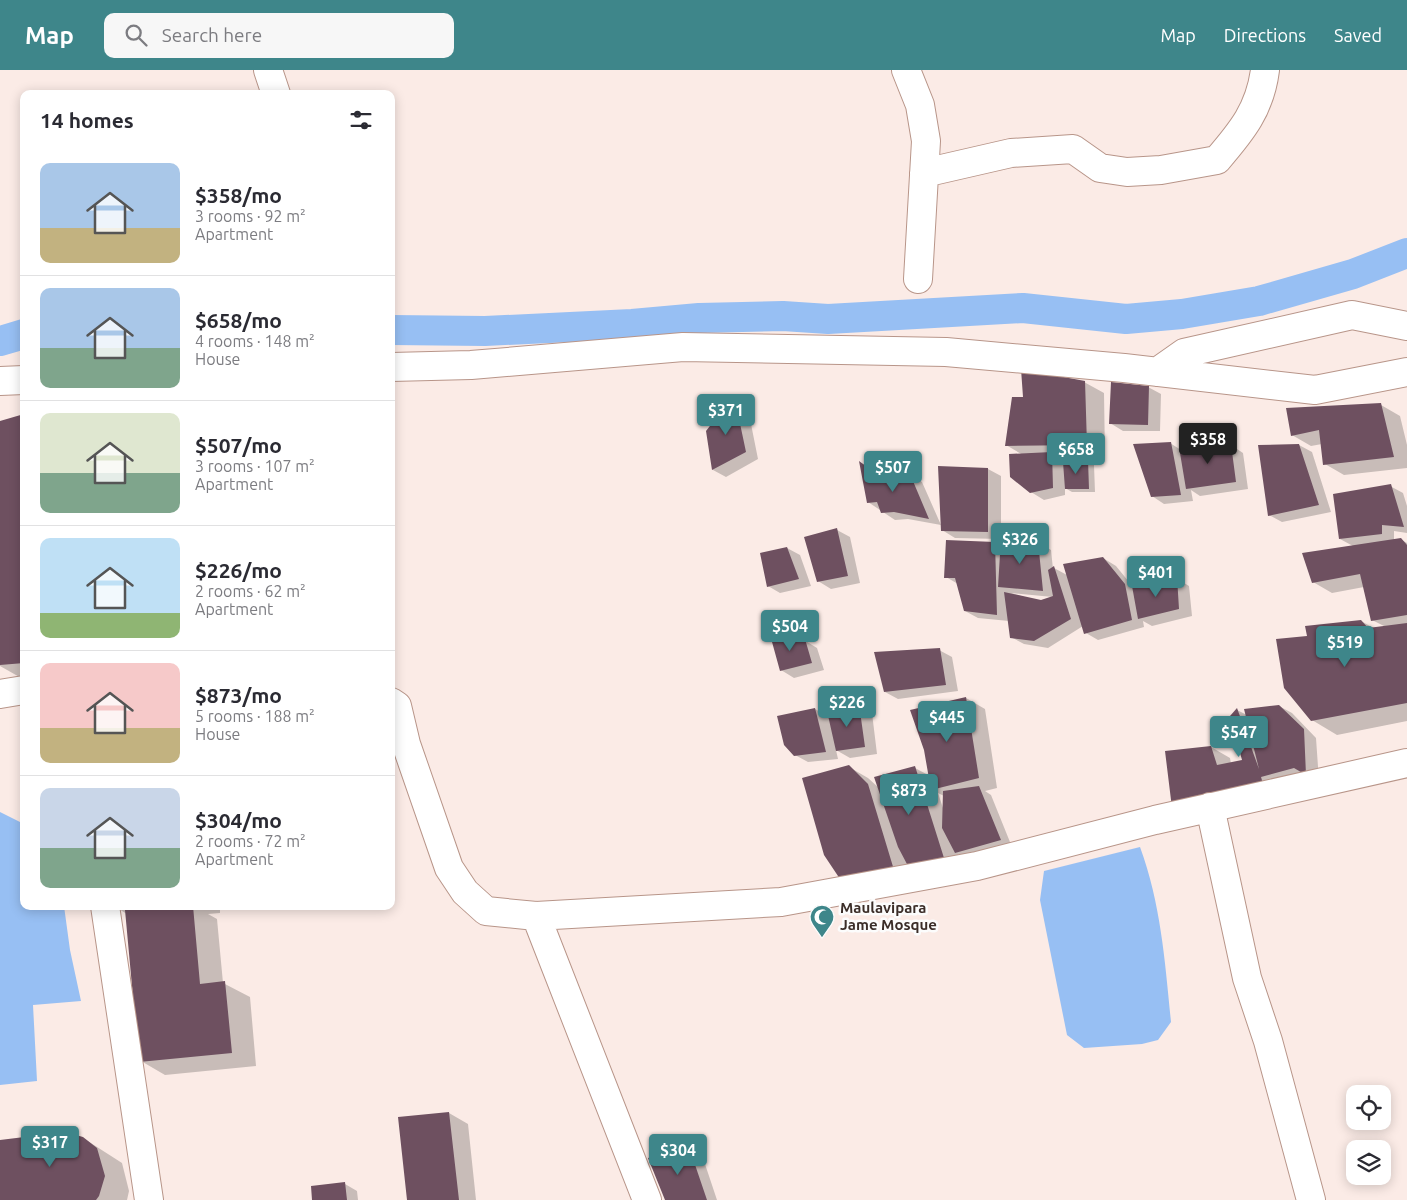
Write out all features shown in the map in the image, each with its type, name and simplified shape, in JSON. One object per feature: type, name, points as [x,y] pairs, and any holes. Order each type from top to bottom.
[{"type":"street","points":[[268,70],[275,90]]},
{"type":"street","points":[[906,70],[921,114],[926,141],[918,279]]},
{"type":"street","points":[[924,173],[1011,153],[1073,149],[1100,168],[1127,172],[1161,170],[1217,160],[1250,120],[1263,87],[1265,70]]},
{"type":"street","points":[[1157,372],[1184,353],[1352,315],[1407,326]]},
{"type":"street","points":[[395,367],[471,365],[683,347],[946,352],[1157,372],[1315,390],[1407,372]]},
{"type":"street","points":[[0,382],[20,380]]},
{"type":"street","points":[[0,694],[20,691]]},
{"type":"street","points":[[395,705],[397,706],[406,744],[449,868],[454,876],[465,892],[486,911],[536,916],[781,902],[977,866],[1210,808],[1407,763]]},
{"type":"street","points":[[1210,808],[1247,978],[1268,1041],[1311,1200]]},
{"type":"street","points":[[106,910],[149,1200]]},
{"type":"street","points":[[536,916],[647,1200]]},
{"type":"water","points":[[0,812],[20,822],[20,910],[65,910],[70,950],[81,1001],[33,1005],[37,1081],[0,1085]]},
{"type":"water","points":[[1140,847],[1153,890],[1157,912],[1164,955],[1171,1022],[1158,1040],[1142,1044],[1084,1048],[1067,1035],[1040,900],[1044,871]]},
{"type":"building","points":[[1021,369],[1085,381],[1087,445],[1005,446],[1012,397],[1023,397]]},
{"type":"building","points":[[1111,382],[1149,386],[1148,425],[1109,424]]},
{"type":"building","points":[[734,395],[746,452],[712,470],[706,431]]},
{"type":"building","points":[[1381,403],[1394,457],[1323,465],[1319,430],[1291,436],[1286,408]]},
{"type":"building","points":[[20,415],[20,663],[0,665],[0,421]]},
{"type":"building","points":[[1171,442],[1181,495],[1151,497],[1133,444]]},
{"type":"building","points":[[1231,444],[1236,482],[1186,489],[1179,447]]},
{"type":"building","points":[[1299,444],[1319,505],[1268,516],[1258,445]]},
{"type":"building","points":[[1052,452],[1053,488],[1030,493],[1010,477],[1009,454]]},
{"type":"building","points":[[1088,460],[1089,489],[1065,489],[1063,462]]},
{"type":"building","points":[[859,461],[874,472],[910,474],[929,519],[894,512],[881,513],[877,502],[867,503]]},
{"type":"building","points":[[938,466],[988,468],[988,532],[941,531]]},
{"type":"building","points":[[1391,484],[1404,527],[1382,525],[1382,534],[1339,539],[1333,494]]},
{"type":"building","points":[[837,528],[848,576],[817,582],[804,537]]},
{"type":"building","points":[[1001,538],[1038,541],[1043,591],[998,587]]},
{"type":"building","points":[[1401,538],[1407,545],[1407,615],[1371,621],[1360,574],[1312,583],[1302,553]]},
{"type":"building","points":[[946,540],[995,542],[997,615],[964,611],[955,578],[944,578]]},
{"type":"building","points":[[787,547],[799,579],[767,587],[760,553]]},
{"type":"building","points":[[1103,557],[1125,584],[1132,620],[1084,634],[1063,564]]},
{"type":"building","points":[[1054,566],[1071,619],[1034,641],[1010,638],[1004,592],[1041,600],[1053,596],[1048,570]]},
{"type":"building","points":[[1177,577],[1179,609],[1138,619],[1132,586]]},
{"type":"building","points":[[1361,620],[1368,628],[1407,623],[1407,703],[1311,721],[1284,688],[1276,639],[1307,636],[1305,626]]},
{"type":"building","points":[[769,631],[780,633],[785,642],[805,639],[812,663],[780,671]]},
{"type":"building","points":[[940,648],[946,685],[884,692],[874,652]]},
{"type":"building","points":[[966,697],[979,778],[931,790],[924,750],[910,710]]},
{"type":"building","points":[[859,704],[865,747],[836,751],[827,711]]},
{"type":"building","points":[[1279,705],[1304,729],[1306,775],[1294,768],[1261,777],[1264,787],[1172,808],[1165,751],[1211,746],[1217,765],[1242,760],[1230,716],[1237,708],[1259,769],[1244,709]]},
{"type":"building","points":[[815,708],[826,752],[794,756],[784,745],[777,716]]},
{"type":"building","points":[[849,765],[868,784],[894,870],[840,879],[824,855],[802,778]]},
{"type":"building","points":[[915,766],[944,858],[908,866],[898,847],[874,777]]},
{"type":"building","points":[[979,786],[1001,840],[955,853],[942,828],[943,791]]},
{"type":"building","points":[[125,910],[193,910],[200,984],[225,981],[232,1053],[139,1062]]},
{"type":"building","points":[[449,1112],[459,1200],[407,1200],[398,1117]]},
{"type":"building","points":[[65,1132],[83,1137],[97,1148],[105,1176],[96,1200],[0,1200],[0,1140]]},
{"type":"building","points":[[689,1147],[707,1200],[665,1200],[648,1158]]},
{"type":"building","points":[[345,1182],[347,1200],[312,1200],[311,1186]]},
{"type":"waterway","points":[[395,330],[485,331],[632,324],[699,318],[783,316],[828,319],[1023,308],[1126,319],[1182,314],[1259,301],[1353,274],[1407,253]]},
{"type":"waterway","points":[[0,341],[20,335]]},
{"type":"place","name":"Maulavipara Jame Mosque","points":[[822,938]]}]
